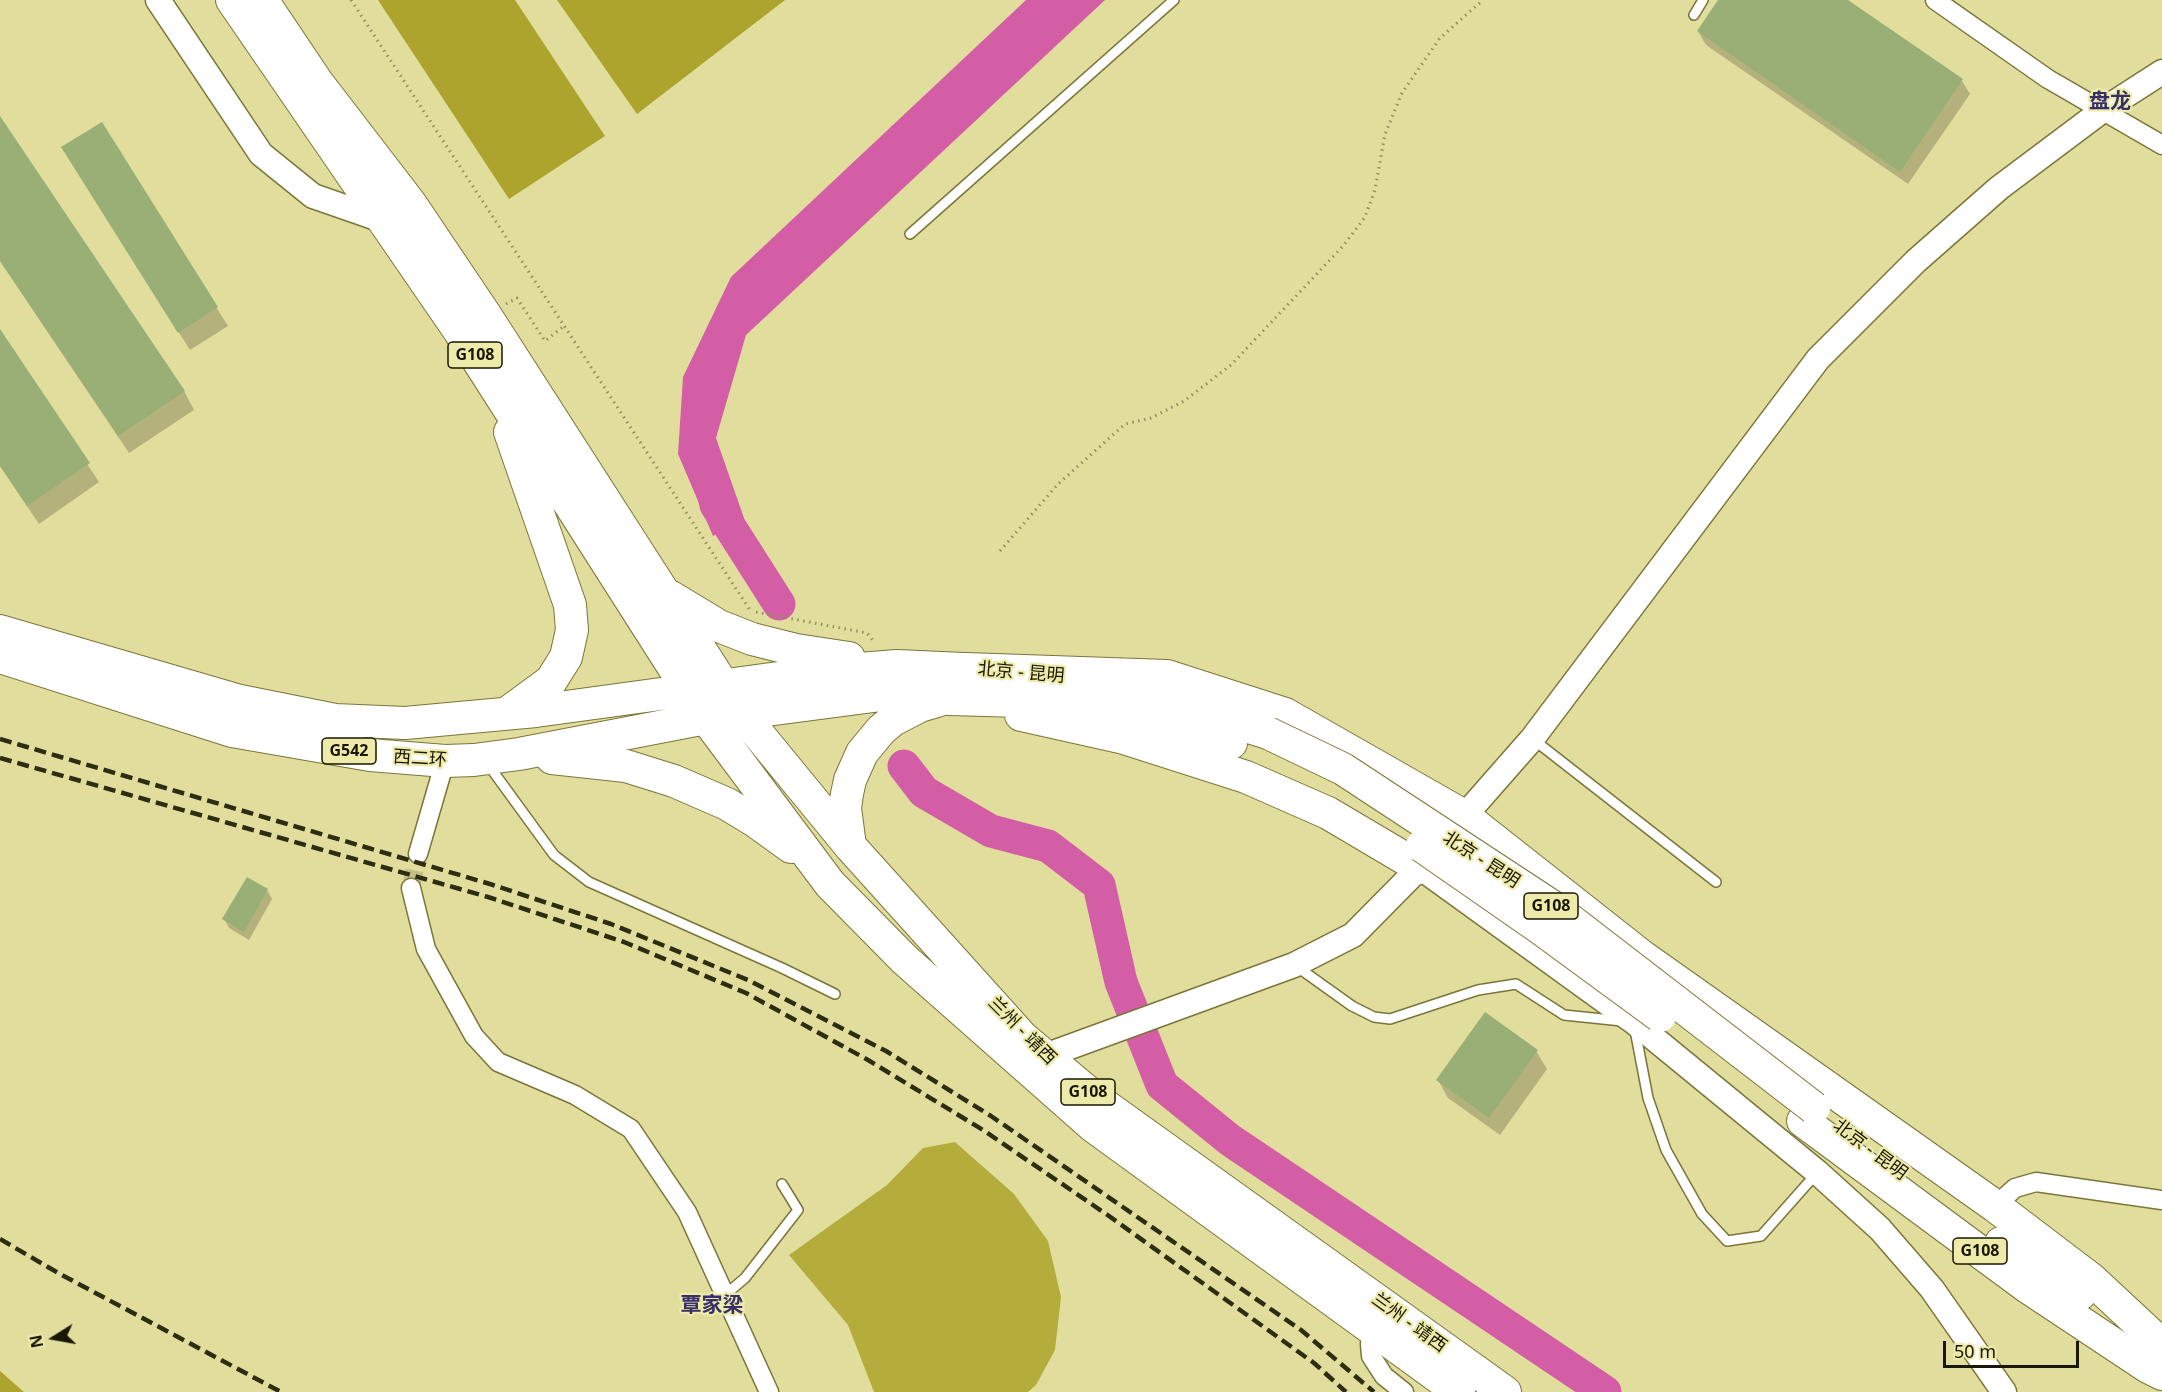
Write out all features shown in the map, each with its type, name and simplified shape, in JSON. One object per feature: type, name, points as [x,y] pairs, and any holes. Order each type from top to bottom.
[{"type":"highway","name":"G108","points":[[232,0],[460,332],[706,718],[741,713],[411,203],[316,82],[262,0]]},
{"type":"highway","points":[[493,383],[570,605],[572,630],[566,657],[551,681],[505,714]]},
{"type":"highway","points":[[662,592],[719,626],[752,639],[796,650],[897,666]]},
{"type":"highway","name":"西二环","points":[[0,631],[240,701],[334,720],[405,723],[505,714],[689,691]]},
{"type":"highway","name":"西二环","points":[[0,657],[232,731],[370,755],[445,761],[484,759],[706,718]]},
{"type":"highway","name":"北京 - 昆明","points":[[689,691],[822,672],[897,666],[1098,679],[1264,742],[1338,787],[1808,1114],[1962,1218],[2162,1346]]},
{"type":"highway","points":[[966,669],[1167,676],[1285,714],[1464,816],[1643,957],[1995,1206],[2091,1279],[2162,1346]]},
{"type":"highway","name":"北京 - 昆明","points":[[741,713],[889,694],[950,699],[1091,703],[1264,742]]},
{"type":"highway","points":[[850,846],[845,808],[853,773],[862,753],[881,730],[893,720],[920,706],[950,699],[1124,738],[1246,777],[1328,813],[1421,868]]},
{"type":"highway","name":"兰州 - 靖西","points":[[741,713],[850,846],[1022,1037],[1096,1099],[1505,1392]]},
{"type":"highway","name":"兰州 - 靖西","points":[[706,718],[830,884],[905,960],[1093,1126],[1459,1392]]},
{"type":"highway","points":[[519,754],[626,766],[697,790],[746,815],[782,840],[830,884]]},
{"type":"highway","name":"北京 - 昆明","points":[[1808,1114],[2026,1286],[2162,1374]]},
{"type":"street","points":[[158,0],[261,154],[313,196],[382,220]]},
{"type":"street","points":[[1935,0],[2048,79],[2162,145]]},
{"type":"street","points":[[1044,1056],[1294,965],[1353,936],[1421,868],[1532,738],[1818,359],[1876,299],[1957,224],[2026,167],[2103,110],[2162,72]]},
{"type":"street","points":[[418,854],[445,761]]},
{"type":"street","points":[[1421,868],[1634,1022],[1817,1172],[1880,1229],[1926,1282],[2004,1392]]},
{"type":"street","points":[[411,888],[426,949],[474,1036],[498,1062],[575,1095],[631,1128],[687,1212],[769,1392]]},
{"type":"street","points":[[1995,1206],[2015,1188],[2036,1182],[2162,1200]]},
{"type":"street","points":[[1373,1330],[1370,1344],[1371,1356],[1384,1376],[1404,1392]]},
{"type":"lane","points":[[910,234],[1174,0]]},
{"type":"lane","points":[[1694,15],[1703,0]]},
{"type":"lane","points":[[1532,738],[1716,882]]},
{"type":"lane","points":[[484,759],[554,855],[589,882],[835,994]]},
{"type":"lane","points":[[1294,965],[1352,1006],[1374,1017],[1390,1019],[1478,990],[1516,984],[1564,1015],[1634,1022],[1648,1098],[1666,1150],[1702,1214],[1727,1241],[1761,1236],[1817,1172]]},
{"type":"lane","points":[[725,1295],[745,1278],[798,1210],[782,1184]]},
{"type":"path","points":[[351,0],[751,612],[867,633],[897,666]]},
{"type":"path","points":[[1000,551],[1058,484],[1125,424],[1151,418],[1184,401],[1231,365],[1344,245],[1365,217],[1375,190],[1385,134],[1402,93],[1440,38],[1483,0]]},
{"type":"path","points":[[486,316],[517,298],[544,340],[564,326]]},
{"type":"shaded area","points":[[378,0],[515,0],[605,136],[509,199]]},
{"type":"shaded area","points":[[557,0],[785,0],[637,114]]},
{"type":"shaded area","points":[[1026,0],[1105,0],[746,335],[716,438],[744,518],[713,536],[678,454],[683,377],[731,277]]},
{"type":"shaded area","points":[[955,1142],[1014,1194],[1048,1241],[1061,1297],[1055,1350],[1036,1385],[1028,1392],[874,1392],[848,1325],[789,1255],[887,1185],[923,1148]]},
{"type":"shaded area","points":[[0,1371],[24,1392],[0,1392]]},
{"type":"building","points":[[1718,0],[1848,0],[1963,79],[1900,172],[1697,31]]},
{"type":"building","points":[[0,116],[185,391],[118,436],[0,261]]},
{"type":"building","points":[[102,122],[218,307],[178,333],[61,147]]},
{"type":"building","points":[[0,329],[90,463],[27,506],[0,466]]},
{"type":"building","points":[[247,877],[268,889],[244,932],[222,919]]},
{"type":"building","points":[[1485,1012],[1538,1050],[1489,1118],[1436,1080]]},
{"type":"waterway","points":[[712,486],[716,505],[779,604]]},
{"type":"waterway","points":[[904,766],[924,792],[991,831],[1048,846],[1099,885],[1121,982],[1162,1085],[1230,1140],[1605,1392]]},
{"type":"tunnel","points":[[411,888],[418,854]]},
{"type":"railway","points":[[0,739],[490,884],[611,924],[748,980],[886,1051],[991,1116],[1301,1330],[1374,1392]]},
{"type":"railway","points":[[0,758],[488,897],[624,942],[746,993],[868,1060],[983,1130],[1109,1216],[1314,1363],[1346,1392]]},
{"type":"railway","points":[[0,1239],[60,1274],[281,1392]]},
{"type":"district","name":"盘龙","points":[[2110,102]]},
{"type":"district","name":"覃家梁","points":[[712,1306]]}]
